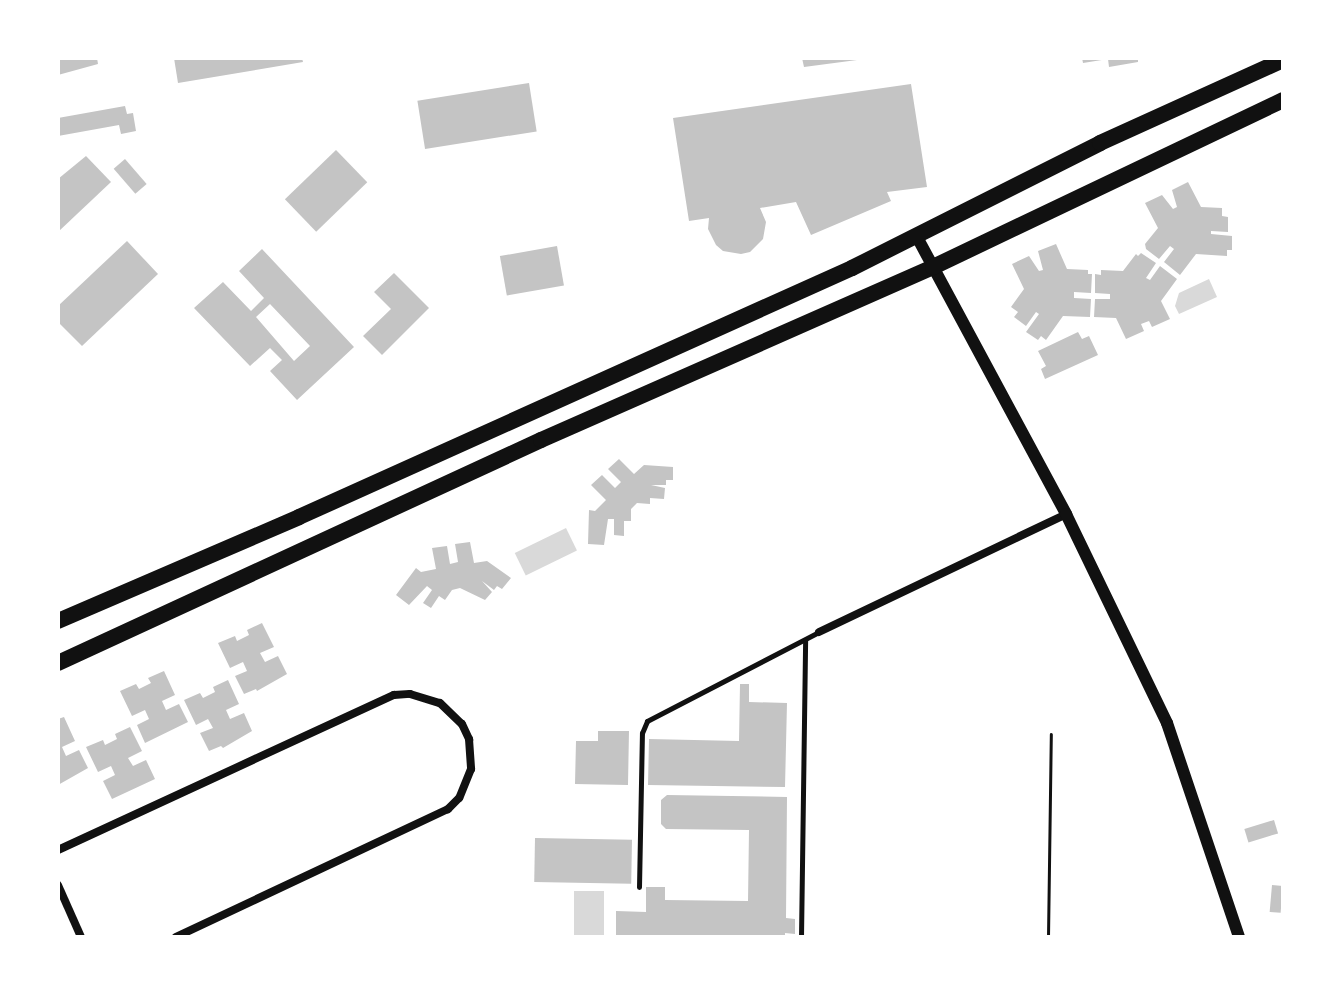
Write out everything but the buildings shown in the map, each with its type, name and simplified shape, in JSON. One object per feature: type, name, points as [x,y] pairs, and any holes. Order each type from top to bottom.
[{"type":"main road","points":[[58,621],[299,517],[917,237],[1100,143],[1283,60]]},
{"type":"main road","points":[[58,663],[554,434],[933,267],[1283,100]]},
{"type":"street","points":[[917,237],[1066,514],[1171,734],[1239,937]]},
{"type":"street","points":[[819,632],[1066,514]]},
{"type":"street","points":[[58,850],[394,695],[425,697],[440,703],[462,724],[472,754],[467,784],[459,798],[436,817],[176,937]]},
{"type":"street","points":[[58,885],[81,937]]},
{"type":"lane","points":[[639,887],[642,733],[647,721],[819,632]]},
{"type":"lane","points":[[801,937],[805,640]]},
{"type":"path","points":[[1048,937],[1051,734]]},
{"type":"shaded area","points":[[1209,279],[1217,297],[1179,314],[1175,306],[1179,293]]},
{"type":"shaded area","points":[[566,528],[577,550],[526,575],[515,553]]},
{"type":"shaded area","points":[[574,891],[604,891],[604,937],[574,937]]}]
